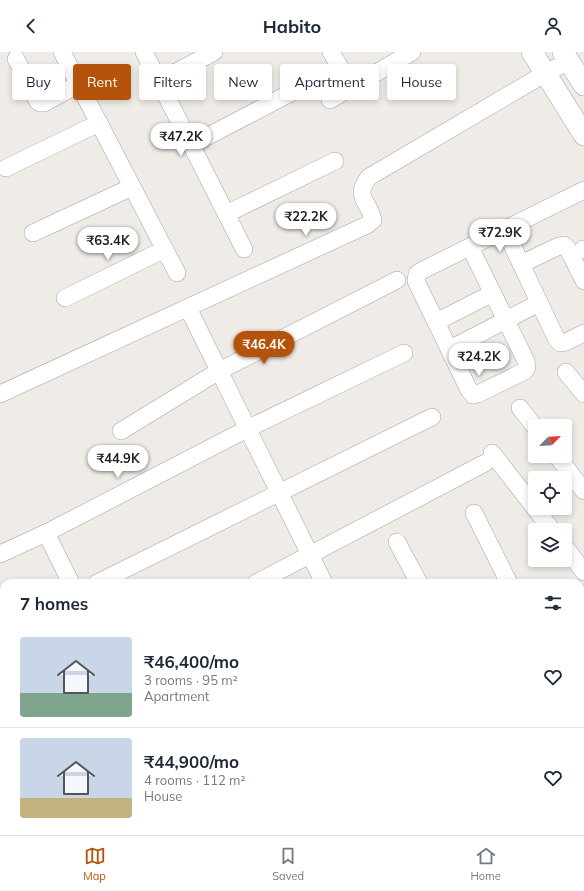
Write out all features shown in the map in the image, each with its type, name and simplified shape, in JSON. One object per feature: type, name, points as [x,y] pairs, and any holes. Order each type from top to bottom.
[{"type":"street","points":[[62,52],[73,73]]},
{"type":"street","points":[[144,52],[150,64]]},
{"type":"street","points":[[191,64],[214,52]]},
{"type":"street","points":[[331,52],[338,64]]},
{"type":"street","points":[[379,72],[412,52]]},
{"type":"street","points":[[532,52],[546,72],[584,135]]},
{"type":"street","points":[[16,59],[38,102],[40,103],[44,103],[73,87]]},
{"type":"street","points":[[0,394],[371,223],[373,220],[372,216],[362,196],[362,186],[369,177],[546,72],[575,68]]},
{"type":"street","points":[[191,145],[280,98]]},
{"type":"street","points":[[87,100],[177,273]]},
{"type":"street","points":[[168,100],[244,249]]},
{"type":"street","points":[[6,168],[99,123]]},
{"type":"street","points":[[226,214],[335,161]]},
{"type":"street","points":[[33,233],[132,187]]},
{"type":"street","points":[[470,247],[526,361],[527,367],[525,371],[473,395],[469,390],[416,281],[417,274],[470,247],[584,190]]},
{"type":"street","points":[[505,230],[557,340],[560,343],[566,342],[584,333]]},
{"type":"street","points":[[521,264],[564,245],[568,249],[584,281]]},
{"type":"street","points":[[65,298],[164,249]]},
{"type":"street","points":[[121,431],[219,372],[397,280]]},
{"type":"street","points":[[436,322],[493,293]]},
{"type":"street","points":[[450,349],[539,303]]},
{"type":"street","points":[[188,308],[322,579]]},
{"type":"street","points":[[0,554],[46,533],[247,429],[404,353]]},
{"type":"street","points":[[566,372],[584,394]]},
{"type":"street","points":[[520,408],[529,419]]},
{"type":"street","points":[[105,579],[432,417]]},
{"type":"street","points":[[264,579],[488,458],[546,523]]},
{"type":"street","points":[[562,463],[584,491]]},
{"type":"street","points":[[474,513],[508,579]]},
{"type":"street","points":[[46,533],[69,579]]},
{"type":"street","points":[[397,542],[417,579]]},
{"type":"street","points":[[572,556],[584,572]]}]
